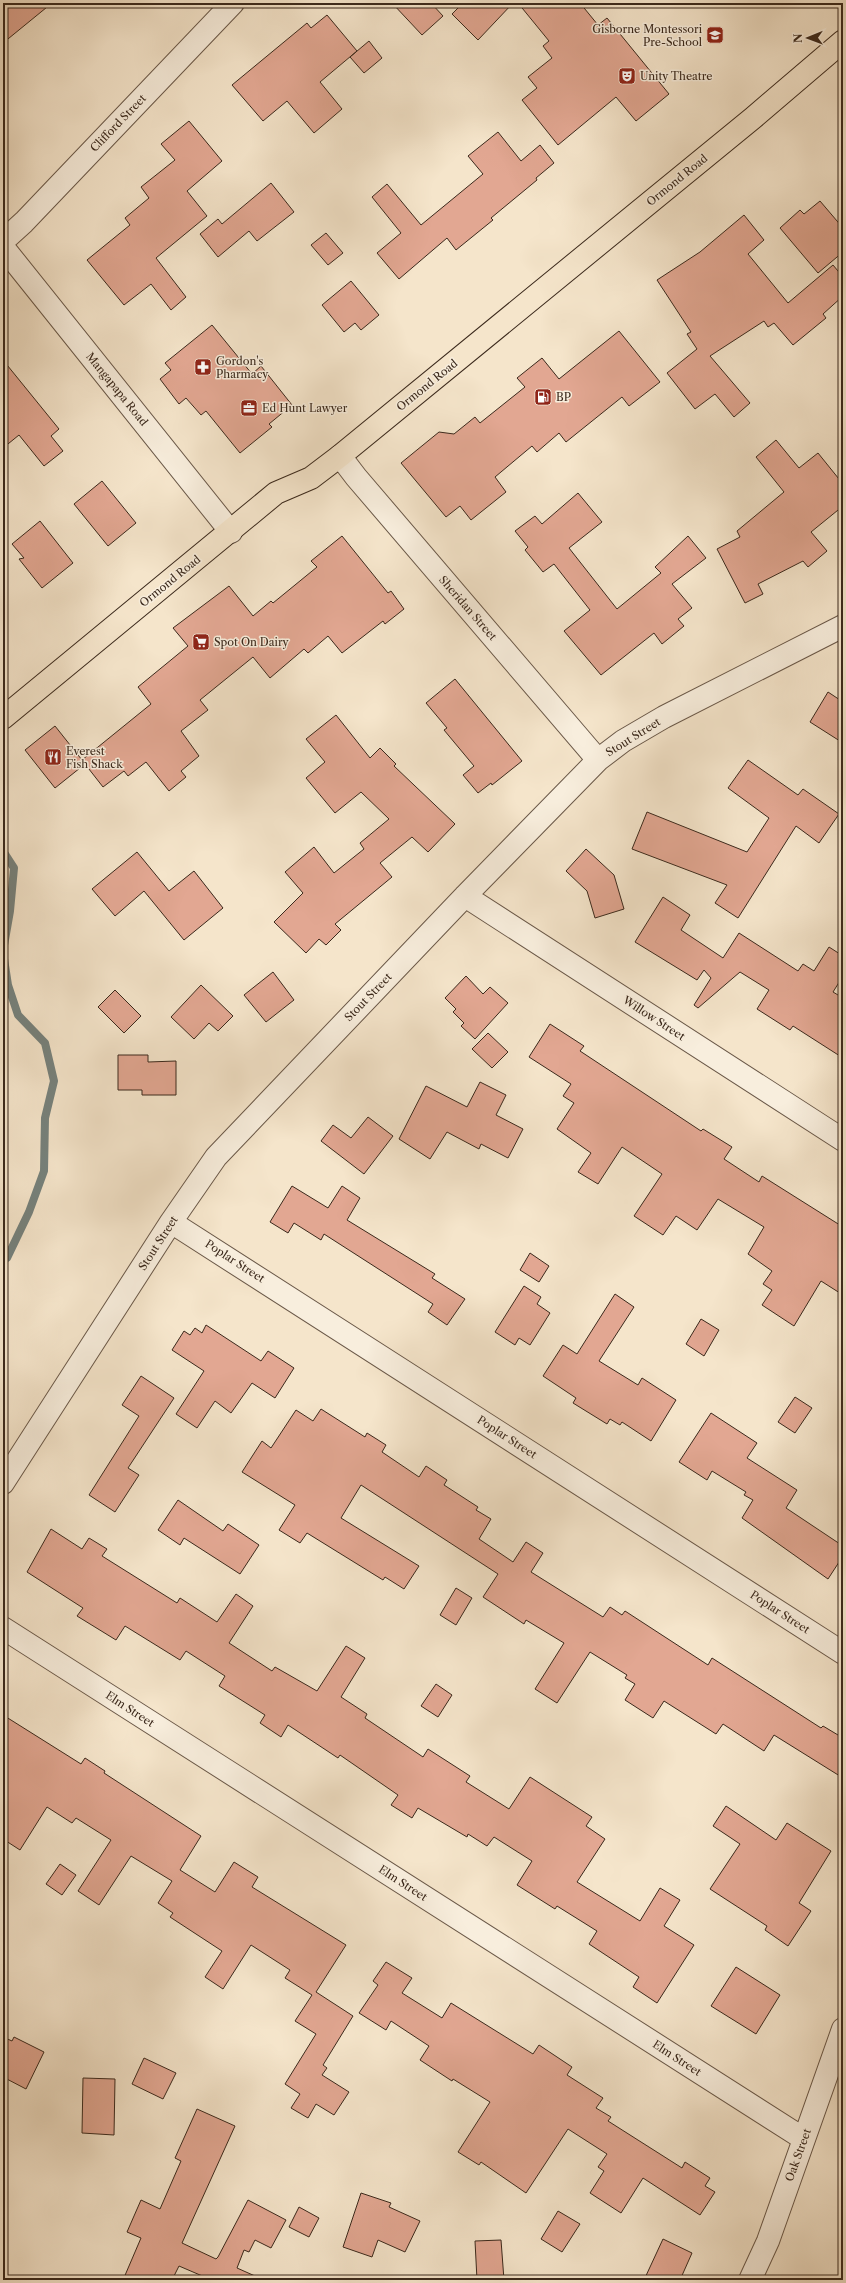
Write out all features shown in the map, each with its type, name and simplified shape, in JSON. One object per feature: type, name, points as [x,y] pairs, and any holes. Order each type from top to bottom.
[{"type":"main road","name":"Ormond Road","points":[[3,718],[231,532],[276,493],[311,478],[340,456],[753,118],[843,41]]},
{"type":"street","name":"Clifford Street","points":[[3,241],[232,3]]},
{"type":"street","name":"Mangapapa Road","points":[[3,247],[231,532]]},
{"type":"street","name":"Sheridan Street","points":[[340,456],[598,760]]},
{"type":"street","name":"Stout Street","points":[[3,1483],[171,1222],[216,1158],[465,896],[598,760],[623,741],[664,717],[843,626]]},
{"type":"street","name":"Willow Street","points":[[465,896],[843,1140]]},
{"type":"street","name":"Poplar Street","points":[[171,1222],[843,1653]]},
{"type":"street","name":"Elm Street","points":[[3,1628],[804,2139]]},
{"type":"street","name":"Oak Street","points":[[750,2280],[768,2241],[843,2030]]},
{"type":"building","points":[[11,3],[52,3],[3,43],[3,9]]},
{"type":"building","points":[[392,3],[431,3],[443,16],[422,35]]},
{"type":"building","points":[[463,3],[513,3],[478,40],[452,14]]},
{"type":"building","points":[[518,3],[580,3],[598,25],[607,18],[669,94],[636,121],[616,97],[558,145],[522,100],[537,88],[528,77],[552,58],[543,46],[549,41]]},
{"type":"building","points":[[327,15],[357,51],[320,82],[342,109],[314,133],[287,101],[263,121],[232,85],[307,23],[311,28]]},
{"type":"building","points":[[369,41],[382,58],[364,73],[350,57]]},
{"type":"building","points":[[189,121],[222,161],[187,191],[207,216],[156,258],[186,297],[171,310],[151,284],[124,305],[87,260],[130,225],[125,218],[149,198],[141,187],[175,160],[161,144]]},
{"type":"building","points":[[498,132],[521,161],[540,145],[554,163],[536,178],[537,180],[491,218],[493,220],[456,250],[447,238],[399,279],[377,253],[401,233],[372,197],[387,184],[421,225],[483,174],[468,156]]},
{"type":"building","points":[[271,183],[294,212],[257,241],[249,231],[218,257],[200,234],[218,219],[222,224]]},
{"type":"building","points":[[820,201],[843,228],[843,252],[818,273],[780,228],[800,210],[804,214]]},
{"type":"building","points":[[744,215],[764,240],[748,254],[788,303],[833,265],[843,277],[843,296],[823,314],[826,318],[793,345],[774,323],[768,327],[764,321],[710,356],[750,403],[734,417],[715,394],[695,409],[667,373],[697,349],[687,334],[691,332],[657,280],[700,252]]},
{"type":"building","points":[[326,233],[343,253],[328,265],[311,245]]},
{"type":"building","points":[[351,281],[379,315],[361,330],[355,323],[344,332],[322,305]]},
{"type":"building","points":[[212,325],[252,374],[261,366],[292,405],[269,424],[272,427],[240,453],[206,411],[201,415],[186,398],[179,404],[160,379],[171,370],[165,363]]},
{"type":"building","points":[[619,331],[660,382],[629,406],[622,397],[566,442],[559,433],[537,452],[532,446],[495,477],[506,492],[471,520],[460,506],[446,517],[401,463],[439,432],[454,434],[475,417],[480,423],[525,387],[517,378],[542,358],[559,379]]},
{"type":"building","points":[[3,360],[59,429],[51,436],[63,451],[44,466],[19,435],[3,448]]},
{"type":"building","points":[[776,440],[799,468],[818,453],[843,484],[843,506],[811,532],[827,551],[808,567],[803,561],[758,584],[763,594],[745,603],[717,549],[740,537],[737,531],[784,492],[756,457]]},
{"type":"building","points":[[102,481],[136,523],[108,546],[74,504]]},
{"type":"building","points":[[578,493],[602,522],[569,548],[617,609],[661,573],[655,567],[688,536],[706,558],[672,584],[692,608],[678,619],[684,626],[662,644],[654,633],[601,675],[564,631],[590,610],[554,564],[543,572],[525,550],[528,547],[515,531],[535,516],[542,524]]},
{"type":"building","points":[[40,521],[73,563],[42,588],[19,559],[24,558],[12,544]]},
{"type":"building","points":[[342,536],[388,593],[391,591],[404,609],[385,624],[383,621],[342,653],[328,636],[308,653],[304,649],[270,678],[253,657],[200,700],[208,710],[181,731],[199,756],[181,771],[186,777],[169,791],[146,762],[128,776],[124,771],[103,787],[85,764],[55,788],[25,750],[55,726],[82,760],[151,704],[138,687],[188,646],[173,628],[229,586],[253,616],[271,601],[273,603],[317,567],[311,561]]},
{"type":"building","points":[[455,679],[522,761],[492,785],[491,783],[478,793],[463,775],[474,766],[444,730],[447,728],[426,703]]},
{"type":"building","points":[[828,692],[843,702],[843,743],[810,722]]},
{"type":"building","points":[[336,715],[370,758],[380,748],[396,764],[394,766],[455,824],[428,852],[412,837],[380,863],[392,877],[335,924],[341,930],[326,945],[319,939],[306,953],[274,922],[303,893],[285,872],[314,847],[334,873],[364,849],[360,843],[389,819],[361,792],[335,813],[306,778],[325,762],[306,739]]},
{"type":"building","points":[[748,760],[798,795],[803,789],[839,814],[819,843],[796,826],[738,918],[715,903],[727,885],[632,849],[647,812],[747,852],[769,818],[728,788]]},
{"type":"building","points":[[586,849],[614,875],[624,909],[595,918],[587,891],[566,871]]},
{"type":"building","points":[[137,852],[169,891],[194,871],[223,908],[184,940],[144,891],[115,916],[92,889]]},
{"type":"building","points":[[663,897],[690,915],[681,930],[723,958],[739,933],[798,971],[803,964],[814,971],[829,947],[843,956],[843,976],[833,992],[843,998],[843,1058],[793,1026],[790,1030],[757,1009],[769,990],[740,972],[698,1008],[694,1005],[711,978],[704,970],[697,980],[635,942]]},
{"type":"building","points":[[273,972],[294,1000],[266,1022],[244,995]]},
{"type":"building","points":[[466,976],[483,994],[490,987],[508,1003],[475,1039],[461,1026],[464,1023],[453,1012],[456,1009],[445,998]]},
{"type":"building","points":[[201,985],[233,1016],[218,1031],[209,1023],[194,1039],[171,1017]]},
{"type":"building","points":[[115,990],[141,1016],[124,1033],[98,1007]]},
{"type":"building","points":[[550,1024],[584,1046],[580,1051],[701,1131],[703,1129],[732,1147],[724,1159],[759,1182],[762,1176],[843,1227],[843,1295],[821,1281],[794,1326],[762,1305],[772,1290],[763,1284],[772,1271],[748,1254],[764,1227],[718,1199],[697,1230],[676,1216],[663,1235],[634,1216],[662,1174],[622,1147],[598,1184],[578,1172],[591,1153],[557,1129],[574,1103],[563,1096],[571,1084],[529,1057]]},
{"type":"building","points":[[488,1033],[508,1052],[492,1068],[472,1049]]},
{"type":"building","points":[[118,1055],[148,1055],[148,1062],[176,1061],[176,1095],[142,1095],[142,1090],[118,1090]]},
{"type":"building","points":[[480,1082],[506,1095],[496,1115],[523,1129],[508,1158],[481,1144],[479,1149],[447,1132],[430,1159],[399,1139],[426,1086],[467,1107]]},
{"type":"building","points":[[368,1117],[393,1136],[364,1174],[321,1141],[333,1125],[351,1138]]},
{"type":"building","points":[[292,1186],[328,1208],[342,1186],[360,1198],[347,1220],[435,1274],[432,1278],[465,1299],[447,1325],[428,1312],[433,1304],[324,1234],[321,1240],[294,1223],[288,1233],[270,1222]]},
{"type":"building","points":[[530,1253],[549,1266],[539,1282],[520,1270]]},
{"type":"building","points":[[524,1286],[541,1297],[537,1304],[550,1313],[530,1345],[519,1338],[515,1345],[495,1332]]},
{"type":"building","points":[[615,1294],[634,1307],[599,1361],[638,1385],[642,1378],[676,1400],[651,1441],[622,1422],[620,1425],[610,1419],[607,1424],[573,1403],[576,1398],[543,1376],[563,1345],[577,1354]]},
{"type":"building","points":[[701,1319],[719,1330],[704,1356],[686,1344]]},
{"type":"building","points":[[206,1325],[261,1361],[268,1351],[294,1368],[275,1398],[252,1383],[231,1413],[215,1401],[197,1428],[176,1414],[204,1371],[172,1350],[184,1331],[190,1335],[195,1328],[202,1333]]},
{"type":"building","points":[[141,1376],[174,1398],[128,1468],[139,1475],[115,1512],[89,1495],[139,1416],[122,1405]]},
{"type":"building","points":[[795,1397],[812,1408],[795,1433],[778,1422]]},
{"type":"building","points":[[321,1409],[365,1437],[367,1433],[386,1445],[382,1452],[419,1477],[426,1466],[447,1480],[444,1485],[478,1507],[476,1510],[491,1519],[479,1539],[513,1562],[526,1542],[543,1553],[531,1572],[603,1617],[610,1607],[622,1615],[625,1611],[708,1665],[712,1658],[821,1728],[823,1726],[843,1738],[843,1778],[774,1735],[764,1751],[723,1724],[716,1734],[664,1701],[653,1718],[625,1700],[635,1684],[625,1678],[627,1675],[590,1652],[557,1703],[535,1689],[564,1643],[526,1620],[524,1624],[483,1597],[498,1574],[361,1485],[341,1518],[419,1566],[404,1589],[385,1577],[383,1580],[307,1533],[300,1543],[279,1530],[295,1505],[242,1472],[262,1441],[271,1448],[296,1410],[313,1421]]},
{"type":"building","points":[[711,1413],[757,1443],[747,1458],[797,1490],[786,1508],[843,1546],[843,1556],[828,1579],[742,1518],[753,1500],[744,1495],[746,1492],[712,1471],[707,1480],[679,1462]]},
{"type":"building","points":[[178,1500],[223,1531],[228,1524],[259,1545],[240,1574],[184,1538],[180,1545],[158,1530]]},
{"type":"building","points":[[51,1529],[82,1549],[89,1538],[107,1549],[102,1556],[177,1603],[180,1598],[217,1622],[236,1594],[253,1606],[229,1643],[272,1671],[275,1667],[317,1691],[346,1646],[365,1658],[341,1697],[367,1714],[365,1718],[423,1757],[428,1749],[470,1776],[466,1782],[509,1809],[530,1777],[592,1817],[586,1826],[605,1839],[577,1882],[640,1921],[660,1888],[680,1900],[664,1926],[694,1945],[657,2003],[633,1987],[639,1977],[589,1944],[597,1931],[557,1906],[555,1909],[517,1885],[532,1861],[494,1837],[487,1846],[468,1834],[467,1837],[418,1808],[412,1818],[391,1805],[398,1795],[340,1755],[338,1758],[288,1725],[281,1737],[260,1723],[265,1715],[219,1686],[225,1676],[186,1651],[180,1660],[125,1626],[116,1640],[77,1616],[83,1608],[27,1572]]},
{"type":"building","points":[[456,1588],[472,1598],[456,1625],[440,1615]]},
{"type":"building","points":[[436,1684],[452,1695],[438,1717],[421,1706]]},
{"type":"building","points":[[3,1715],[81,1764],[85,1758],[105,1771],[104,1773],[201,1836],[180,1870],[215,1892],[234,1862],[258,1877],[252,1887],[346,1945],[316,1992],[353,2016],[323,2065],[327,2068],[322,2075],[349,2092],[334,2115],[316,2104],[308,2118],[291,2108],[300,2094],[285,2084],[316,2034],[295,2021],[312,1995],[285,1978],[290,1970],[251,1945],[223,1989],[205,1977],[222,1951],[170,1917],[173,1913],[158,1903],[172,1881],[131,1856],[99,1905],[78,1891],[111,1840],[76,1818],[72,1823],[47,1807],[20,1850],[3,1839]]},
{"type":"building","points":[[726,1806],[776,1840],[787,1823],[831,1851],[799,1903],[811,1911],[788,1946],[765,1930],[767,1926],[710,1889],[740,1844],[713,1826]]},
{"type":"building","points":[[60,1864],[76,1875],[62,1895],[46,1884]]},
{"type":"building","points":[[386,1962],[412,1978],[402,1993],[442,2018],[451,2003],[533,2054],[539,2045],[572,2067],[567,2075],[603,2098],[596,2108],[611,2117],[608,2121],[682,2168],[685,2162],[710,2178],[705,2186],[715,2192],[700,2215],[643,2178],[621,2213],[590,2193],[604,2171],[598,2167],[607,2154],[568,2129],[526,2193],[481,2162],[479,2165],[458,2152],[490,2102],[453,2079],[452,2081],[420,2060],[429,2046],[391,2021],[386,2030],[359,2013],[378,1985],[373,1981]]},
{"type":"building","points":[[736,1967],[780,1995],[756,2034],[711,2006]]},
{"type":"building","points":[[3,2037],[12,2041],[14,2037],[44,2052],[26,2089],[3,2077]]},
{"type":"building","points":[[144,2058],[176,2073],[163,2099],[132,2084]]},
{"type":"building","points":[[83,2078],[115,2079],[114,2135],[82,2133]]},
{"type":"building","points":[[197,2109],[235,2126],[182,2243],[216,2259],[248,2200],[286,2220],[271,2248],[255,2240],[249,2252],[244,2250],[237,2268],[264,2280],[206,2280],[207,2278],[179,2266],[172,2280],[123,2280],[141,2238],[127,2232],[141,2200],[160,2209],[181,2161],[175,2158]]},
{"type":"building","points":[[361,2193],[391,2203],[389,2207],[420,2221],[405,2252],[378,2240],[372,2257],[343,2247]]},
{"type":"building","points":[[299,2207],[319,2218],[309,2237],[289,2227]]},
{"type":"building","points":[[558,2211],[580,2224],[562,2252],[541,2239]]},
{"type":"building","points":[[663,2239],[692,2253],[680,2280],[644,2280]]},
{"type":"building","points":[[501,2240],[504,2280],[477,2280],[475,2241]]},
{"type":"waterway","points":[[3,851],[14,868],[10,911],[3,951]]},
{"type":"waterway","points":[[3,952],[8,985],[18,1015],[45,1043],[54,1081],[45,1118],[44,1171],[29,1212],[7,1258],[3,1260]]},
{"type":"place","name":"Gisborne Montessori Pre-School","points":[[715,35]]},
{"type":"place","name":"Unity Theatre","points":[[627,76]]},
{"type":"place","name":"Gordon's Pharmacy","points":[[203,367]]},
{"type":"place","name":"BP","points":[[543,397]]},
{"type":"place","name":"Ed Hunt Lawyer","points":[[249,408]]},
{"type":"place","name":"Spot On Dairy","points":[[201,642]]},
{"type":"place","name":"Everest Fish Shack","points":[[53,757]]}]
